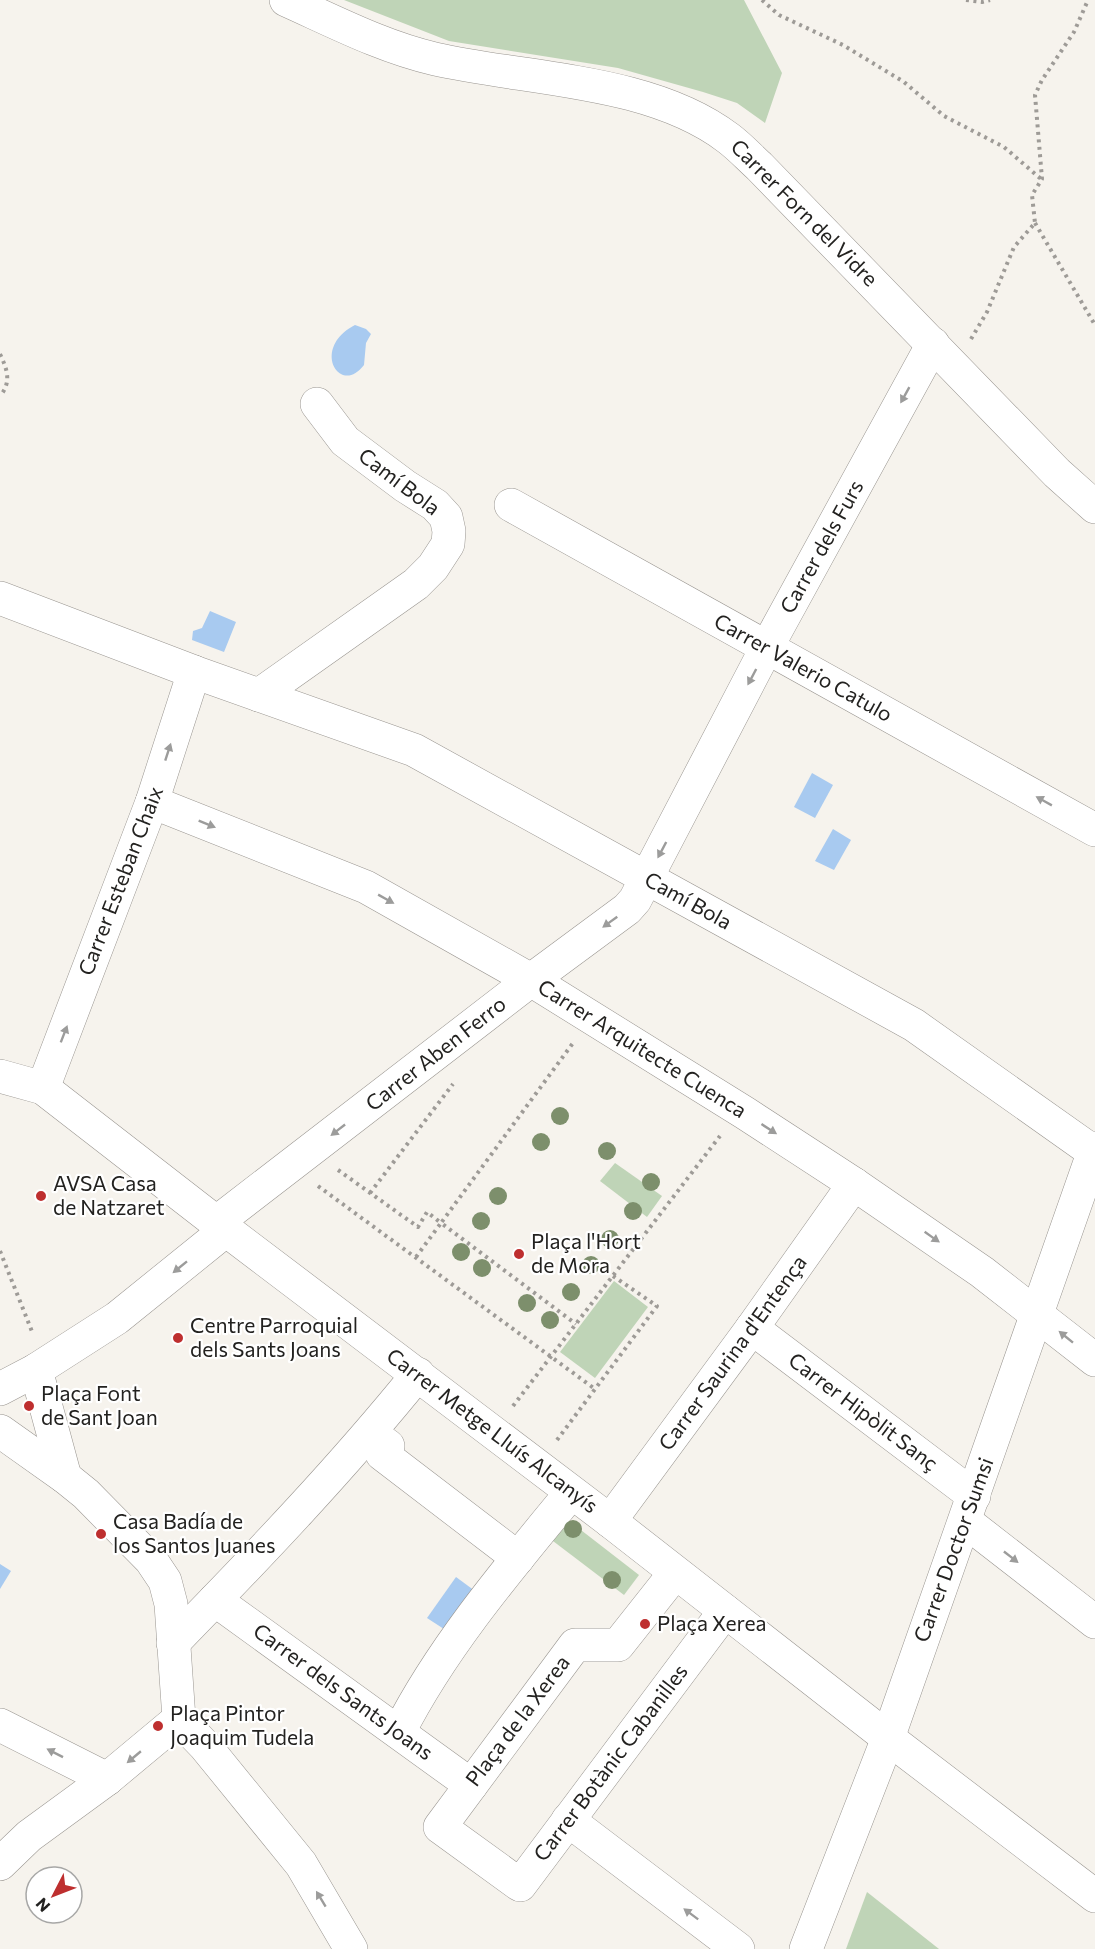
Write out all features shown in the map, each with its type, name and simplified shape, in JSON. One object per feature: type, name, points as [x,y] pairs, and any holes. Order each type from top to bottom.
[{"type":"street","name":"Carrer Forn del Vidre","points":[[286,0],[370,38],[434,59],[623,91],[686,114],[728,138],[759,166],[1057,473],[1095,507]]},
{"type":"street","name":"Carrer dels Furs","points":[[646,878],[767,647],[944,355]]},
{"type":"street","name":"Camí Bola","points":[[259,695],[416,584],[433,567],[448,544],[449,531],[446,517],[435,505],[405,486],[345,441],[317,404]]},
{"type":"street","name":"Carrer Valerio Catulo","points":[[511,505],[1095,830]]},
{"type":"street","name":"Camí Bola","points":[[0,598],[194,672],[414,750],[915,1025],[1095,1151]]},
{"type":"street","name":"Carrer Esteban Chaix","points":[[43,1088],[152,802],[194,672]]},
{"type":"street","name":"Carrer Arquitecte Cuenca","points":[[152,802],[366,887],[531,980],[745,1113],[854,1184],[982,1272],[1095,1360]]},
{"type":"street","name":"Carrer Aben Ferro","points":[[36,1370],[117,1318],[222,1226],[531,980],[627,909],[635,900],[646,878]]},
{"type":"street","name":"Carrer Metge Lluís Alcanyís","points":[[0,1076],[43,1088],[610,1521],[1095,1896]]},
{"type":"street","name":"Carrer Doctor Sumsi","points":[[806,1949],[888,1738],[1095,1151]]},
{"type":"street","name":"Carrer Saurina d'Entença","points":[[610,1521],[752,1328],[854,1184]]},
{"type":"street","name":"Carrer Hipòlit Sanç","points":[[752,1328],[970,1508],[1095,1622]]},
{"type":"street","points":[[0,1389],[36,1370],[65,1477]]},
{"type":"street","points":[[173,1643],[299,1511],[370,1433],[418,1374]]},
{"type":"street","points":[[0,1431],[86,1494],[152,1560],[165,1581],[171,1604],[179,1719],[205,1746],[301,1864],[351,1949]]},
{"type":"street","points":[[370,1433],[388,1446],[382,1454],[518,1558]]},
{"type":"street","points":[[399,1732],[418,1693],[518,1558],[572,1493]]},
{"type":"street","name":"Plaça de la Xerea","points":[[520,1885],[440,1827],[575,1645],[618,1645],[675,1573]]},
{"type":"street","name":"Carrer dels Sants Joans","points":[[214,1600],[471,1785]]},
{"type":"street","name":"Carrer Botànic Cabanilles","points":[[520,1885],[725,1611]]},
{"type":"street","points":[[0,1864],[29,1836],[107,1779],[179,1719]]},
{"type":"street","points":[[0,1725],[107,1779]]},
{"type":"street","points":[[568,1820],[738,1949]]},
{"type":"path","points":[[762,0],[779,15],[843,45],[904,82],[944,116],[1004,147],[1042,179]]},
{"type":"path","points":[[966,0],[982,2],[990,0]]},
{"type":"path","points":[[1088,0],[1074,32],[1042,80],[1035,95],[1042,179],[1032,195],[1035,223],[1095,325]]},
{"type":"path","points":[[944,355],[987,312],[1014,247],[1035,223]]},
{"type":"path","points":[[0,354],[7,368],[8,381],[0,396]]},
{"type":"path","points":[[416,1257],[577,1038]]},
{"type":"path","points":[[370,1193],[456,1081]]},
{"type":"path","points":[[508,1412],[723,1133]]},
{"type":"path","points":[[334,1167],[418,1227],[427,1212],[576,1324]]},
{"type":"path","points":[[315,1183],[595,1389]]},
{"type":"path","points":[[0,1251],[36,1342],[36,1370]]},
{"type":"path","points":[[553,1445],[657,1306],[614,1276]]},
{"type":"green space","points":[[344,0],[744,0],[782,73],[765,123],[737,103],[703,92],[618,68],[449,41]]},
{"type":"green space","points":[[615,1163],[662,1196],[647,1217],[600,1181]]},
{"type":"green space","points":[[614,1281],[648,1307],[595,1378],[560,1352]]},
{"type":"green space","points":[[568,1520],[639,1575],[624,1595],[553,1541]]},
{"type":"green space","points":[[867,1892],[939,1949],[846,1949]]},
{"type":"water","points":[[355,325],[366,329],[371,334],[366,343],[364,365],[355,373],[346,375],[334,366],[332,356],[334,345],[341,335]]},
{"type":"water","points":[[210,611],[236,622],[224,652],[192,640],[193,631],[202,628]]},
{"type":"water","points":[[812,773],[833,785],[815,818],[794,807]]},
{"type":"water","points":[[833,829],[851,840],[834,870],[815,861]]},
{"type":"water","points":[[0,1564],[11,1571],[0,1589]]},
{"type":"water","points":[[456,1577],[475,1591],[447,1631],[427,1618]]},
{"type":"place","name":"AVSA Casa de Natzaret","points":[[41,1196]]},
{"type":"place","name":"Plaça l'Hort de Mora","points":[[519,1254]]},
{"type":"place","name":"Centre Parroquial dels Sants Joans","points":[[178,1338]]},
{"type":"place","name":"Plaça Font de Sant Joan","points":[[29,1406]]},
{"type":"place","name":"Casa Badía de los Santos Juanes","points":[[101,1534]]},
{"type":"place","name":"Plaça Xerea","points":[[645,1624]]},
{"type":"place","name":"Plaça Pintor Joaquim Tudela","points":[[158,1726]]}]
